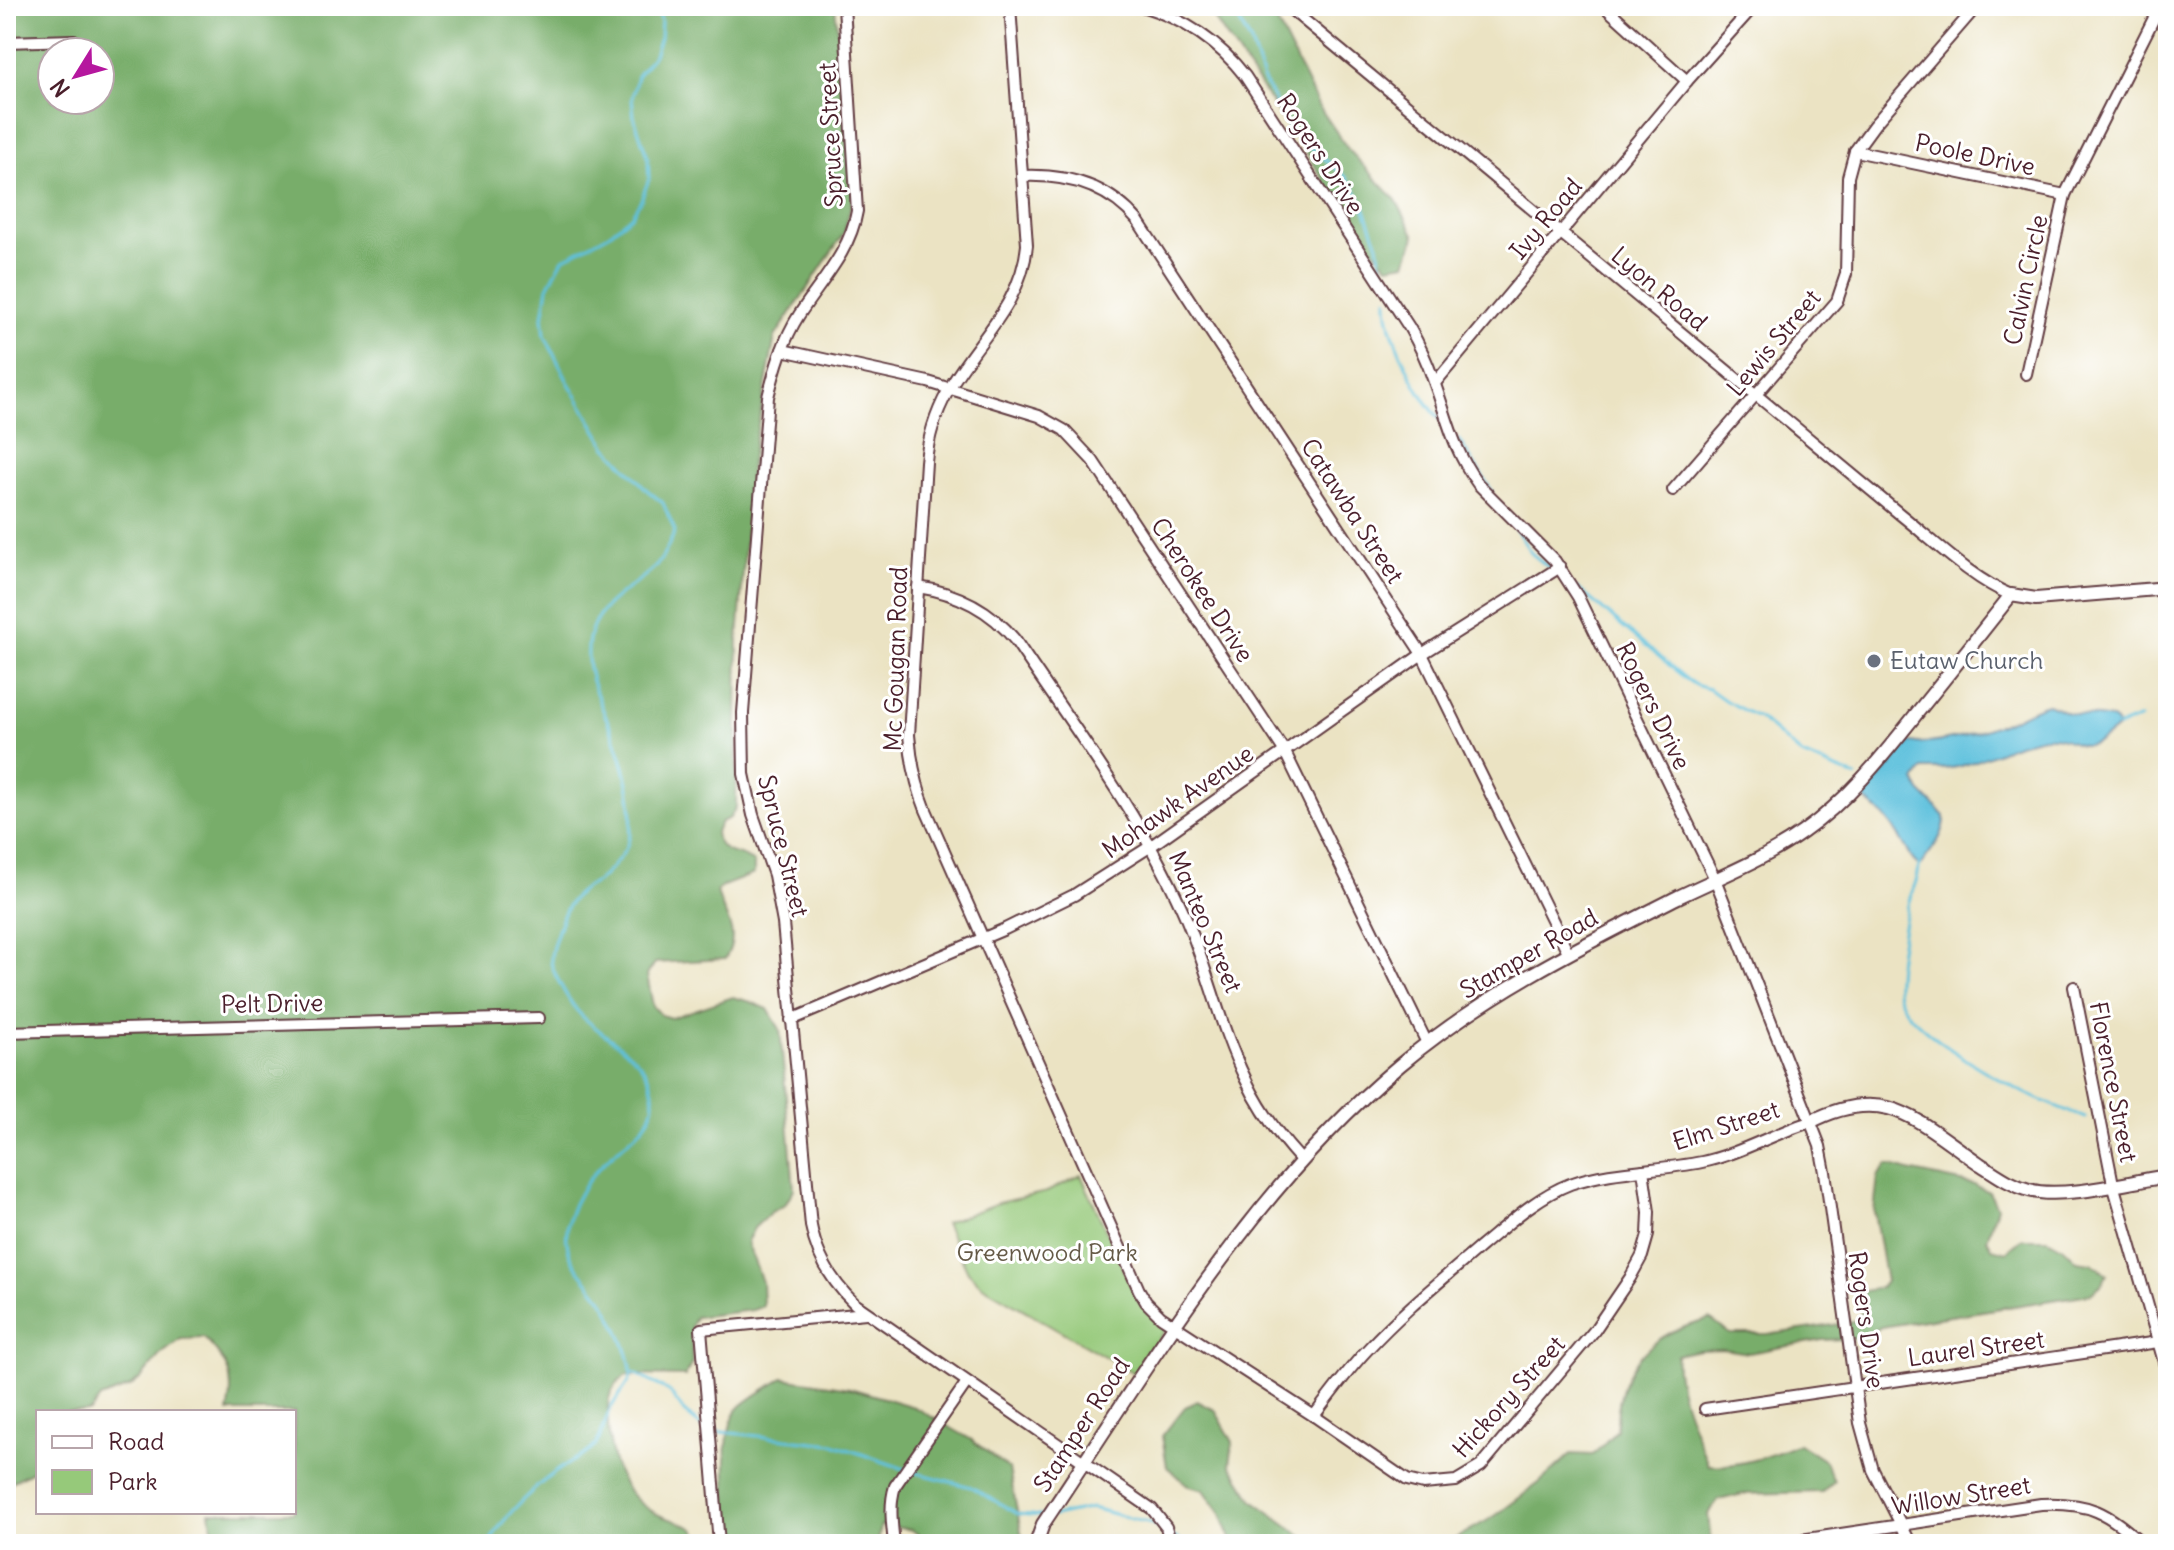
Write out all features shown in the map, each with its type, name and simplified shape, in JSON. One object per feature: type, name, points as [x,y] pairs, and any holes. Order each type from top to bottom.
[{"type":"street","name":"Spruce Street","points":[[844,6],[858,197],[855,225],[844,251],[798,317],[782,350],[768,397],[743,713],[747,794],[778,896],[811,1226],[824,1266],[836,1284],[866,1313],[1152,1509],[1166,1527],[1171,1544]]},
{"type":"street","name":"Mc Gougan Road","points":[[1010,6],[1027,245],[1023,273],[1012,299],[949,388],[932,427],[927,448],[909,735],[911,756],[918,790],[1139,1290],[1156,1312],[1175,1326]]},
{"type":"street","name":"Rogers Drive","points":[[1142,6],[1206,36],[1238,67],[1409,327],[1435,383],[1448,429],[1470,473],[1560,567],[1584,610],[1715,879],[1820,1146],[1860,1423],[1873,1470],[1911,1544]]},
{"type":"street","name":"Lyon Road","points":[[1287,6],[1975,574],[2011,595]]},
{"type":"street","points":[[1604,6],[1687,81]]},
{"type":"street","name":"Ivy Road","points":[[1435,383],[1687,81],[1754,6]]},
{"type":"street","points":[[1855,151],[1977,6]]},
{"type":"street","name":"Poole Drive","points":[[1855,151],[2065,195],[2160,6]]},
{"type":"street","points":[[6,42],[36,41]]},
{"type":"street","name":"Lewis Street","points":[[1673,490],[1829,312],[1843,288],[1848,177],[1855,151]]},
{"type":"street","name":"Catawba Street","points":[[1022,176],[1061,177],[1081,182],[1107,193],[1138,221],[1422,654],[1568,952]]},
{"type":"street","name":"Calvin Circle","points":[[2026,374],[2065,195]]},
{"type":"street","name":"Cherokee Drive","points":[[782,350],[949,388],[1039,416],[1064,430],[1079,445],[1093,461],[1285,752],[1427,1043]]},
{"type":"street","name":"Mohawk Avenue","points":[[791,1020],[1064,901],[1151,846],[1422,654],[1560,567]]},
{"type":"street","name":"Manteo Street","points":[[918,587],[973,603],[1006,629],[1151,846],[1191,931],[1245,1080],[1274,1128],[1301,1160]]},
{"type":"street","points":[[2011,595],[2036,599],[2168,588]]},
{"type":"street","name":"Stamper Road","points":[[1036,1544],[1043,1524],[1239,1235],[1301,1160],[1364,1096],[1427,1043],[1499,993],[1568,952],[1774,851],[1804,832],[1852,791],[1877,764],[2011,595]]},
{"type":"street","name":"Florence Street","points":[[2074,987],[2113,1184],[2168,1376]]},
{"type":"street","name":"Pelt Drive","points":[[6,1032],[539,1018]]},
{"type":"street","name":"Elm Street","points":[[1314,1416],[1369,1347],[1432,1288],[1535,1203],[1578,1182],[1615,1173],[1706,1161],[1840,1108],[1874,1105],[1888,1107],[1914,1118],[2002,1178],[2027,1190],[2055,1193],[2168,1176]]},
{"type":"street","name":"Hickory Street","points":[[1175,1326],[1407,1480],[1423,1484],[1456,1481],[1481,1466],[1594,1331],[1630,1278],[1642,1256],[1648,1235],[1649,1212],[1643,1170]]},
{"type":"street","points":[[719,1544],[701,1329],[866,1313]]},
{"type":"street","name":"Laurel Street","points":[[1705,1409],[2158,1342]]},
{"type":"street","points":[[894,1544],[891,1500],[895,1486],[967,1382]]},
{"type":"street","name":"Willow Street","points":[[1774,1544],[2062,1503],[2090,1507],[2103,1513],[2143,1544]]},
{"type":"green space","points":[[6,6],[835,6],[854,194],[844,233],[775,337],[751,462],[738,641],[736,807],[730,818],[721,822],[715,834],[722,848],[754,863],[754,874],[717,891],[732,932],[725,959],[655,963],[647,975],[653,1006],[661,1015],[671,1018],[733,997],[768,1009],[780,1029],[794,1189],[785,1205],[771,1212],[754,1228],[747,1242],[762,1282],[763,1306],[695,1317],[691,1327],[692,1363],[685,1376],[626,1375],[615,1386],[608,1403],[612,1453],[627,1488],[635,1498],[659,1515],[694,1529],[705,1544],[214,1544],[210,1514],[296,1514],[296,1410],[228,1410],[231,1389],[228,1371],[204,1338],[181,1339],[159,1356],[130,1387],[100,1398],[91,1410],[36,1410],[36,1469],[6,1485]]},
{"type":"green space","points":[[1208,6],[1264,6],[1276,20],[1318,105],[1348,149],[1396,200],[1415,236],[1406,263],[1388,266],[1355,230]]},
{"type":"green space","points":[[1887,1165],[1975,1185],[1989,1192],[1997,1207],[1987,1239],[1992,1248],[2006,1252],[2022,1239],[2048,1239],[2064,1248],[2077,1261],[2091,1263],[2107,1274],[2102,1284],[2090,1294],[1881,1327],[1864,1338],[1822,1340],[1749,1353],[1723,1349],[1677,1355],[1682,1395],[1708,1465],[1742,1463],[1799,1444],[1825,1461],[1834,1481],[1822,1492],[1743,1494],[1719,1500],[1708,1514],[1711,1544],[1446,1544],[1495,1516],[1571,1454],[1593,1455],[1617,1430],[1619,1401],[1629,1374],[1645,1352],[1668,1334],[1710,1319],[1730,1334],[1773,1334],[1860,1321],[1863,1291],[1880,1288],[1886,1282],[1874,1212],[1878,1176]]},
{"type":"green space","name":"Greenwood Park","points":[[1081,1175],[1134,1293],[1166,1328],[1137,1375],[981,1285],[968,1272],[945,1223],[998,1203],[1047,1192]]},
{"type":"green space","points":[[783,1378],[850,1388],[914,1407],[972,1440],[1009,1469],[1023,1542],[931,1544],[912,1530],[881,1525],[878,1544],[731,1544],[726,1451],[733,1417],[755,1395]]},
{"type":"green space","points":[[1197,1401],[1215,1410],[1233,1442],[1230,1464],[1253,1500],[1302,1536],[1306,1544],[1233,1544],[1221,1514],[1204,1490],[1189,1486],[1167,1467],[1162,1436],[1185,1407]]},
{"type":"water","points":[[2048,704],[2068,713],[2112,719],[2118,727],[2093,744],[2076,744],[2061,738],[2038,738],[1956,767],[1923,769],[1915,781],[1920,791],[1945,816],[1945,823],[1920,866],[1887,820],[1863,798],[1910,742],[1933,742],[1962,736]]},
{"type":"waterway","points":[[489,1544],[503,1522],[533,1490],[595,1445],[631,1372],[623,1341],[609,1311],[569,1252],[567,1229],[574,1204],[588,1181],[650,1117],[654,1101],[652,1085],[637,1061],[575,1008],[556,976],[551,958],[569,903],[586,887],[598,881],[621,856],[626,848],[632,820],[626,775],[591,676],[589,639],[606,607],[657,565],[675,531],[663,503],[606,446],[545,336],[543,317],[548,287],[563,259],[609,234],[631,216],[649,179],[648,159],[634,117],[632,98],[637,76],[654,55],[660,38],[661,21],[657,6]]},
{"type":"waterway","points":[[1231,6],[1251,43],[1263,79],[1290,130],[1346,177],[1355,189],[1378,245],[1383,279]]},
{"type":"waterway","points":[[1387,298],[1392,328],[1405,364],[1424,398],[1444,423]]},
{"type":"waterway","points":[[1459,440],[1492,491]]},
{"type":"waterway","points":[[1515,528],[1531,553],[1552,570]]},
{"type":"waterway","points":[[1577,588],[1686,679],[1759,718],[1802,755],[1856,777]]},
{"type":"waterway","points":[[2118,727],[2141,718]]},
{"type":"waterway","points":[[1919,864],[1899,958],[1897,990],[1901,1003],[1929,1033],[1970,1062],[2023,1092],[2085,1118]]},
{"type":"waterway","points":[[632,1372],[669,1391],[684,1412],[706,1430]]},
{"type":"waterway","points":[[713,1431],[833,1444],[910,1471],[971,1487],[1018,1514],[1043,1516]]},
{"type":"waterway","points":[[1054,1516],[1092,1508],[1151,1524],[1162,1530]]},
{"type":"waterway","points":[[1172,1536],[1186,1544]]},
{"type":"place","name":"Eutaw Church","points":[[1874,661]]}]
